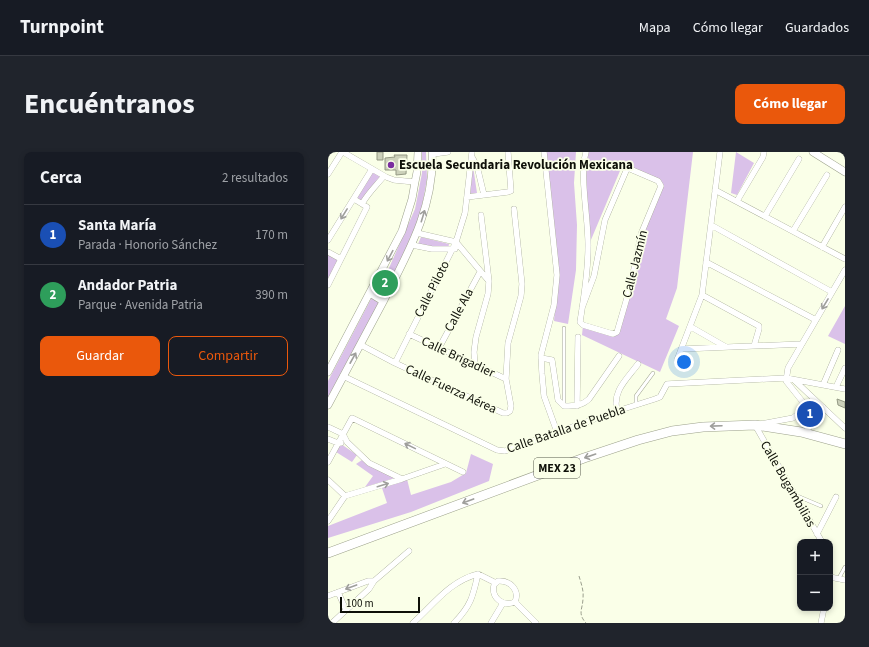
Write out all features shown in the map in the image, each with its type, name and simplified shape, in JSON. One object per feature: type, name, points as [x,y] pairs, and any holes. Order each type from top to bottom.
[{"type":"highway","name":"MEX 23","points":[[328,552],[569,464],[644,438],[672,431],[688,428],[737,425],[755,426],[805,433],[845,444]]},
{"type":"street","points":[[328,174],[342,152],[384,176],[394,180],[415,182]]},
{"type":"street","points":[[328,372],[402,232],[410,205],[417,172],[418,152]]},
{"type":"street","points":[[328,405],[417,233],[427,202],[432,176],[433,153],[448,152]]},
{"type":"street","points":[[467,197],[511,191],[508,152]]},
{"type":"street","points":[[544,152],[557,275],[554,305],[541,358],[544,396],[557,432]]},
{"type":"street","name":"Calle Jazmín","points":[[582,308],[594,276],[605,220],[627,169],[658,181],[661,184],[661,188],[641,234],[632,284],[616,334],[581,325],[580,322],[586,278],[588,247],[584,173],[586,152]]},
{"type":"street","points":[[677,360],[691,327],[702,295],[720,152]]},
{"type":"street","points":[[737,201],[763,157],[764,152]]},
{"type":"street","points":[[813,152],[824,155],[845,172]]},
{"type":"street","points":[[472,154],[484,195]]},
{"type":"street","name":"Calle Piloto","points":[[395,363],[452,250],[457,245],[465,213],[472,154]]},
{"type":"street","points":[[765,216],[799,159]]},
{"type":"street","points":[[328,240],[372,169]]},
{"type":"street","points":[[362,204],[368,194],[384,176]]},
{"type":"street","points":[[793,231],[827,176]]},
{"type":"street","points":[[716,190],[845,259]]},
{"type":"street","points":[[328,285],[367,207],[354,199]]},
{"type":"street","points":[[822,246],[845,207]]},
{"type":"street","name":"Calle Fuerza Aérea","points":[[360,345],[395,363],[503,413],[510,411],[511,406],[506,380],[508,343],[521,296],[522,284],[514,209]]},
{"type":"street","points":[[475,365],[474,352],[476,337],[488,294],[489,280],[481,215]]},
{"type":"street","points":[[711,225],[832,292]]},
{"type":"street","points":[[417,233],[457,245],[480,272],[489,280]]},
{"type":"street","points":[[412,245],[432,249],[452,250]]},
{"type":"street","points":[[328,252],[341,259]]},
{"type":"street","points":[[706,262],[816,320]]},
{"type":"street","points":[[755,426],[793,418],[802,411],[802,401],[799,395],[787,383],[786,378],[790,363],[845,270]]},
{"type":"street","name":"Calle Ala","points":[[439,348],[480,272]]},
{"type":"street","points":[[370,293],[383,301]]},
{"type":"street","points":[[702,295],[759,326],[754,346]]},
{"type":"street","points":[[691,327],[727,347]]},
{"type":"street","name":"Calle Brigadier","points":[[409,334],[506,380]]},
{"type":"street","points":[[577,406],[578,337]]},
{"type":"street","points":[[681,349],[802,344]]},
{"type":"street","points":[[823,385],[838,350]]},
{"type":"street","points":[[541,358],[552,360],[558,400],[564,406],[577,406],[585,403],[589,399],[619,356]]},
{"type":"street","points":[[617,411],[615,403],[616,396],[638,364]]},
{"type":"street","points":[[836,387],[845,368]]},
{"type":"street","name":"Calle Batalla de Puebla","points":[[343,376],[497,450],[506,451],[660,397],[666,384],[786,378]]},
{"type":"street","points":[[786,378],[845,388]]},
{"type":"street","points":[[794,379],[845,428]]},
{"type":"street","points":[[805,433],[823,407]]},
{"type":"street","points":[[328,462],[352,418],[463,472]]},
{"type":"street","name":"Calle Bugambilias","points":[[755,426],[820,539]]},
{"type":"street","points":[[328,427],[342,434],[347,442],[369,463],[402,479]]},
{"type":"street","points":[[328,439],[338,443],[347,442]]},
{"type":"street","points":[[328,521],[345,496],[445,464]]},
{"type":"street","points":[[328,480],[345,496]]},
{"type":"street","points":[[816,534],[836,497]]},
{"type":"street","points":[[332,623],[369,589],[374,581],[409,551]]},
{"type":"street","points":[[454,623],[467,609],[478,574]]},
{"type":"street","points":[[413,623],[453,584],[466,577],[478,574],[496,582],[503,581],[512,585],[517,595],[515,602]]},
{"type":"street","points":[[328,596],[368,581],[374,581]]},
{"type":"street","points":[[496,582],[493,588],[497,600],[510,604],[515,602]]},
{"type":"street","points":[[338,592],[346,610]]},
{"type":"street","points":[[515,602],[536,623]]},
{"type":"street","points":[[494,621],[503,603]]},
{"type":"street","points":[[821,623],[823,611]]},
{"type":"lane","points":[[564,328],[564,406]]},
{"type":"lane","points":[[636,405],[636,395],[653,373]]},
{"type":"lane","points":[[793,494],[821,506]]},
{"type":"lane","points":[[842,579],[845,567]]},
{"type":"path","points":[[578,576],[584,599],[581,607],[581,616],[586,623]]},
{"type":"shaded area","points":[[422,152],[426,152],[427,179],[420,217],[402,260],[328,398],[328,381],[389,268],[415,209],[422,173]]},
{"type":"shaded area","points":[[544,152],[576,152],[574,183],[577,225],[576,270],[568,324],[554,321],[557,275]]},
{"type":"shaded area","points":[[586,152],[693,152],[677,288],[666,319],[679,326],[660,372],[582,335],[583,325],[614,334],[631,284],[641,234],[661,186],[658,181],[622,166],[588,247],[584,173]]},
{"type":"shaded area","points":[[736,152],[754,163],[737,195],[731,193]]},
{"type":"shaded area","points":[[473,166],[477,193],[470,194]]},
{"type":"shaded area","points":[[372,169],[383,175],[362,204],[354,199]]},
{"type":"shaded area","points":[[421,237],[449,244],[448,249],[418,244]]},
{"type":"shaded area","points":[[328,255],[339,261],[328,282]]},
{"type":"shaded area","points":[[845,306],[845,344],[828,336]]},
{"type":"shaded area","points":[[341,444],[357,455],[352,462],[336,452]]},
{"type":"shaded area","points":[[471,454],[493,464],[489,481],[411,512],[328,538],[328,526],[387,503],[382,488],[407,479],[411,495],[451,482],[466,473]]},
{"type":"shaded area","points":[[362,460],[395,478],[365,487],[373,476],[356,464]]},
{"type":"building","points":[[377,152],[383,152],[383,160],[377,160]]},
{"type":"building","points":[[394,155],[407,155],[406,174],[396,175],[396,170],[385,170],[385,158],[395,157]]},
{"type":"building","points":[[837,399],[845,402],[845,408],[838,405]]},
{"type":"place","name":"Escuela Secundaria Revolución Mexicana","points":[[391,165]]},
{"type":"place","name":"Andador Patria","points":[[385,283]]},
{"type":"place","name":"Santa María","points":[[810,414]]}]
